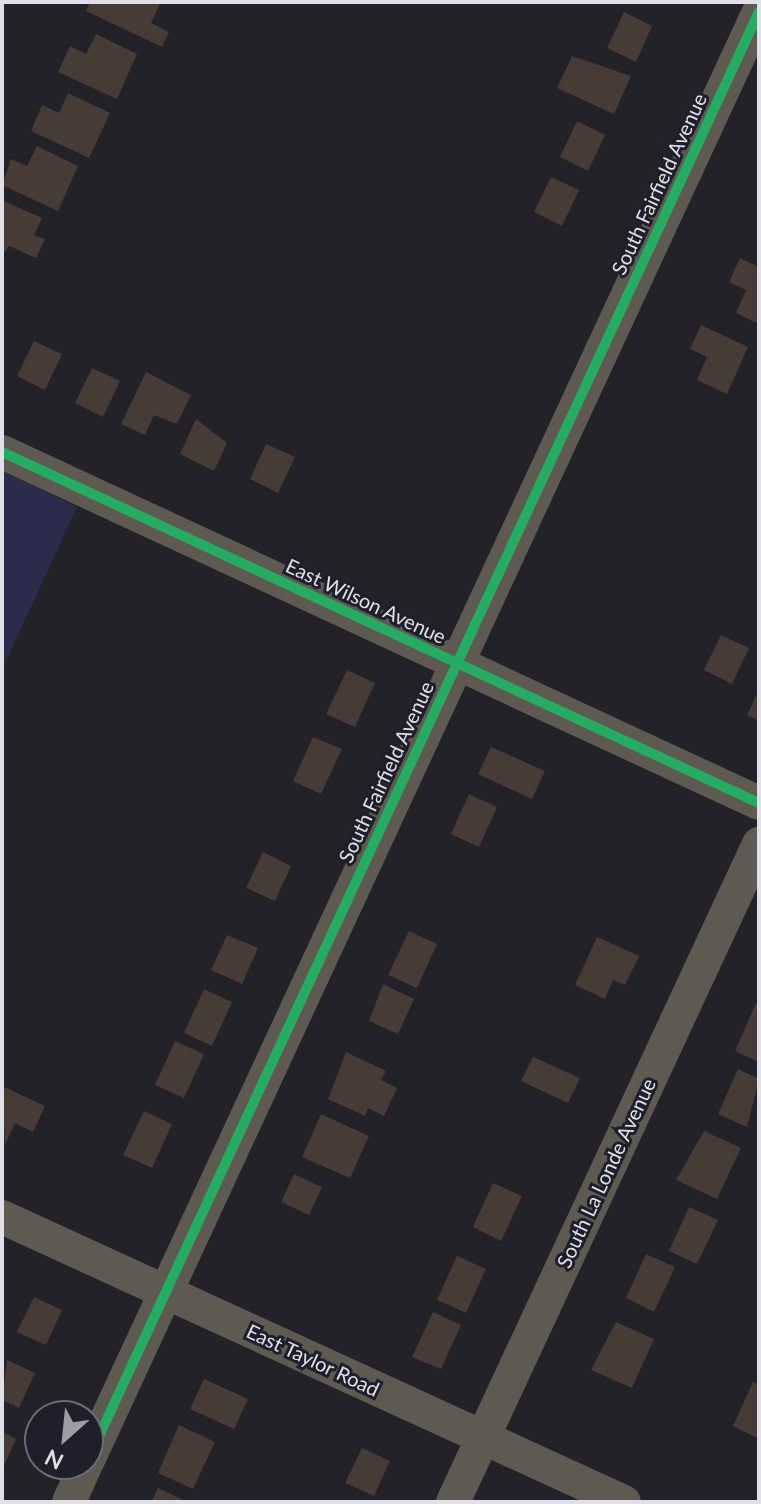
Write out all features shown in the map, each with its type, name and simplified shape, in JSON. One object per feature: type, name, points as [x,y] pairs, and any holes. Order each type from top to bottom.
[{"type":"street","name":"South Fairfield Avenue","points":[[104,1425],[759,12]]},
{"type":"street","name":"East Wilson Avenue","points":[[2,452],[759,803]]},
{"type":"street","name":"South La Londe Avenue","points":[[453,1502],[759,844]]},
{"type":"street","name":"East Taylor Road","points":[[2,1217],[624,1502]]},
{"type":"street","name":"South Fairfield Avenue","points":[[69,1502],[79,1480]]},
{"type":"shaded area","points":[[2,470],[77,507],[2,670]]},
{"type":"building","points":[[90,2],[161,2],[151,23],[169,32],[162,47],[86,11]]},
{"type":"building","points":[[624,12],[652,26],[636,62],[607,48]]},
{"type":"building","points":[[96,34],[137,54],[117,99],[58,72],[70,46],[86,54]]},
{"type":"building","points":[[572,56],[631,76],[614,114],[557,88]]},
{"type":"building","points":[[68,93],[110,113],[89,158],[31,131],[42,105],[59,113]]},
{"type":"building","points":[[577,121],[605,135],[588,171],[560,157]]},
{"type":"building","points":[[37,146],[78,166],[58,211],[2,185],[11,159],[27,166]]},
{"type":"building","points":[[551,177],[579,190],[562,226],[534,212]]},
{"type":"building","points":[[2,200],[42,218],[34,235],[45,239],[36,258],[9,246],[2,256]]},
{"type":"building","points":[[740,258],[759,267],[759,324],[736,313],[746,290],[729,282]]},
{"type":"building","points":[[701,325],[748,347],[727,394],[697,380],[707,357],[690,349]]},
{"type":"building","points":[[34,341],[62,354],[45,390],[17,376]]},
{"type":"building","points":[[92,368],[120,381],[103,417],[75,403]]},
{"type":"building","points":[[146,372],[191,395],[177,424],[154,415],[145,435],[121,424]]},
{"type":"building","points":[[196,419],[227,443],[214,471],[180,454]]},
{"type":"building","points":[[266,444],[295,457],[278,493],[250,479]]},
{"type":"building","points":[[721,635],[749,648],[732,684],[704,670]]},
{"type":"building","points":[[347,670],[375,683],[355,727],[326,714]]},
{"type":"building","points":[[759,690],[759,721],[747,715]]},
{"type":"building","points":[[313,737],[342,749],[321,794],[293,781]]},
{"type":"building","points":[[491,747],[545,771],[532,799],[478,774]]},
{"type":"building","points":[[469,794],[497,807],[479,847],[451,834]]},
{"type":"building","points":[[263,852],[291,866],[275,901],[246,888]]},
{"type":"building","points":[[409,931],[437,944],[417,988],[388,975]]},
{"type":"building","points":[[227,935],[258,948],[242,984],[211,970]]},
{"type":"building","points":[[597,937],[639,956],[625,985],[613,980],[605,999],[575,985]]},
{"type":"building","points":[[383,984],[414,999],[398,1034],[369,1021]]},
{"type":"building","points":[[204,989],[232,1002],[212,1046],[184,1033]]},
{"type":"building","points":[[756,1003],[759,1004],[759,1062],[735,1051]]},
{"type":"building","points":[[175,1041],[204,1054],[184,1098],[155,1085]]},
{"type":"building","points":[[346,1052],[386,1071],[381,1080],[397,1088],[384,1116],[368,1108],[365,1116],[328,1099]]},
{"type":"building","points":[[533,1057],[580,1078],[568,1103],[521,1081]]},
{"type":"building","points":[[738,1069],[759,1079],[747,1127],[718,1114]]},
{"type":"building","points":[[2,1086],[45,1106],[33,1132],[15,1123],[5,1145]]},
{"type":"building","points":[[144,1111],[172,1124],[152,1168],[123,1155]]},
{"type":"building","points":[[321,1114],[369,1136],[350,1178],[302,1157]]},
{"type":"building","points":[[704,1131],[741,1148],[717,1199],[676,1180]]},
{"type":"building","points":[[294,1174],[322,1187],[309,1215],[281,1202]]},
{"type":"building","points":[[493,1183],[522,1196],[501,1241],[473,1227]]},
{"type":"building","points":[[689,1207],[718,1220],[697,1264],[669,1251]]},
{"type":"building","points":[[646,1254],[675,1267],[654,1312],[626,1298]]},
{"type":"building","points":[[457,1256],[486,1269],[466,1313],[437,1300]]},
{"type":"building","points":[[34,1297],[62,1310],[46,1345],[17,1332]]},
{"type":"building","points":[[433,1312],[461,1325],[441,1369],[412,1357]]},
{"type":"building","points":[[616,1322],[654,1339],[632,1388],[591,1370]]},
{"type":"building","points":[[7,1360],[35,1373],[19,1408],[2,1400]]},
{"type":"building","points":[[204,1379],[248,1399],[234,1429],[190,1409]]},
{"type":"building","points":[[753,1382],[759,1385],[759,1439],[733,1426]]},
{"type":"building","points":[[179,1425],[215,1442],[193,1489],[158,1473]]},
{"type":"building","points":[[2,1432],[16,1439],[2,1470]]},
{"type":"building","points":[[362,1448],[390,1461],[374,1496],[345,1483]]},
{"type":"building","points":[[158,1488],[187,1502],[151,1502]]},
{"type":"cycle path","points":[[104,1425],[759,12]]},
{"type":"cycle path","points":[[2,452],[759,803]]}]
